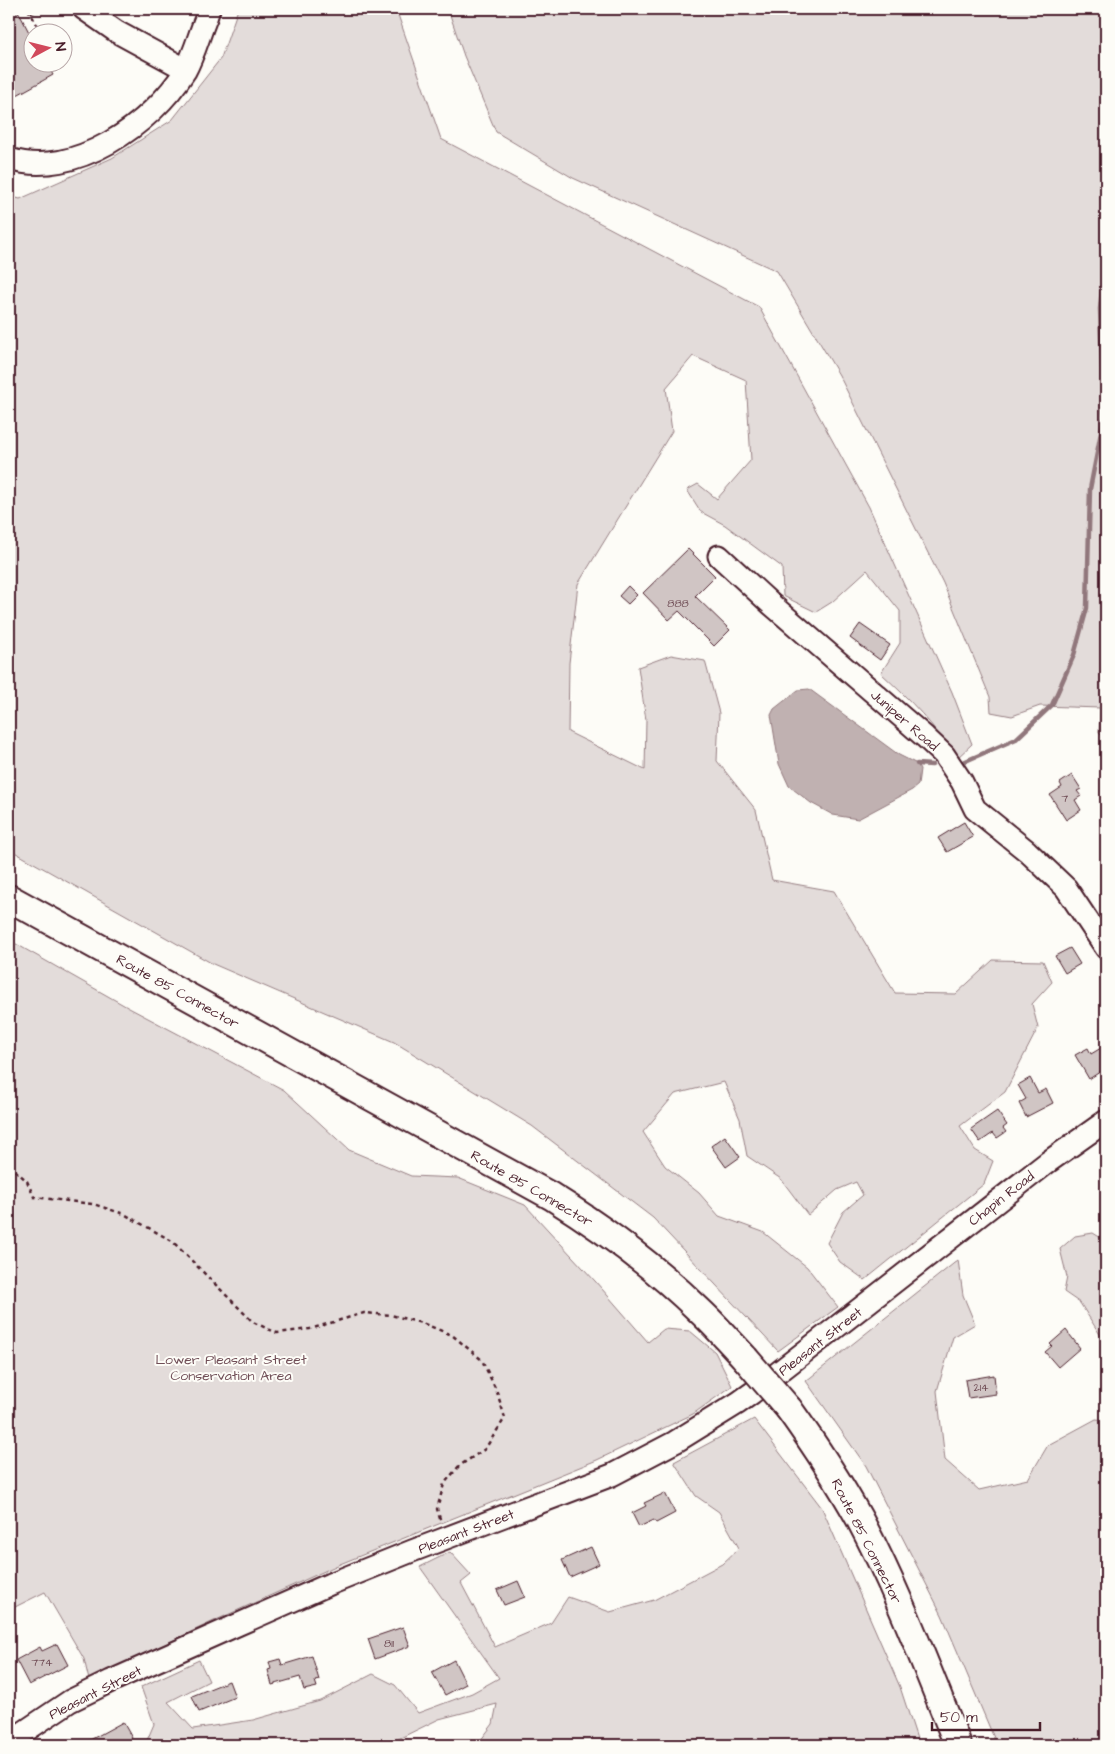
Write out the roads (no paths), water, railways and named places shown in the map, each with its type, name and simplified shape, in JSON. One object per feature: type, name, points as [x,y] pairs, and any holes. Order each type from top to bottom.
[{"type":"main road","name":"Route 85 Connector","points":[[9,898],[566,1206],[618,1241],[679,1291],[701,1311],[745,1358],[789,1409],[826,1463],[873,1546],[958,1745]]},
{"type":"street","points":[[84,9],[117,32],[186,69]]},
{"type":"street","points":[[12,160],[36,164],[68,160],[122,135],[146,117],[169,93],[186,69],[208,9]]},
{"type":"street","name":"Juniper Road","points":[[719,556],[771,604],[944,755],[962,782],[974,810],[1027,851],[1066,888],[1106,948]]},
{"type":"street","name":"Chapin Road","points":[[899,1279],[1048,1162],[1106,1121]]},
{"type":"street","name":"Pleasant Street","points":[[9,1742],[70,1701],[330,1584],[612,1475],[674,1442],[738,1403],[798,1359],[899,1279]]},
{"type":"waterway","points":[[961,763],[1016,739],[1052,705],[1074,655],[1087,608],[1090,489],[1104,417],[1100,309],[1106,248]]},
{"type":"waterway","points":[[917,764],[932,765]]},
{"type":"park label","name":"Lower Pleasant Street Conservation Area","points":[[231,1368]]}]
